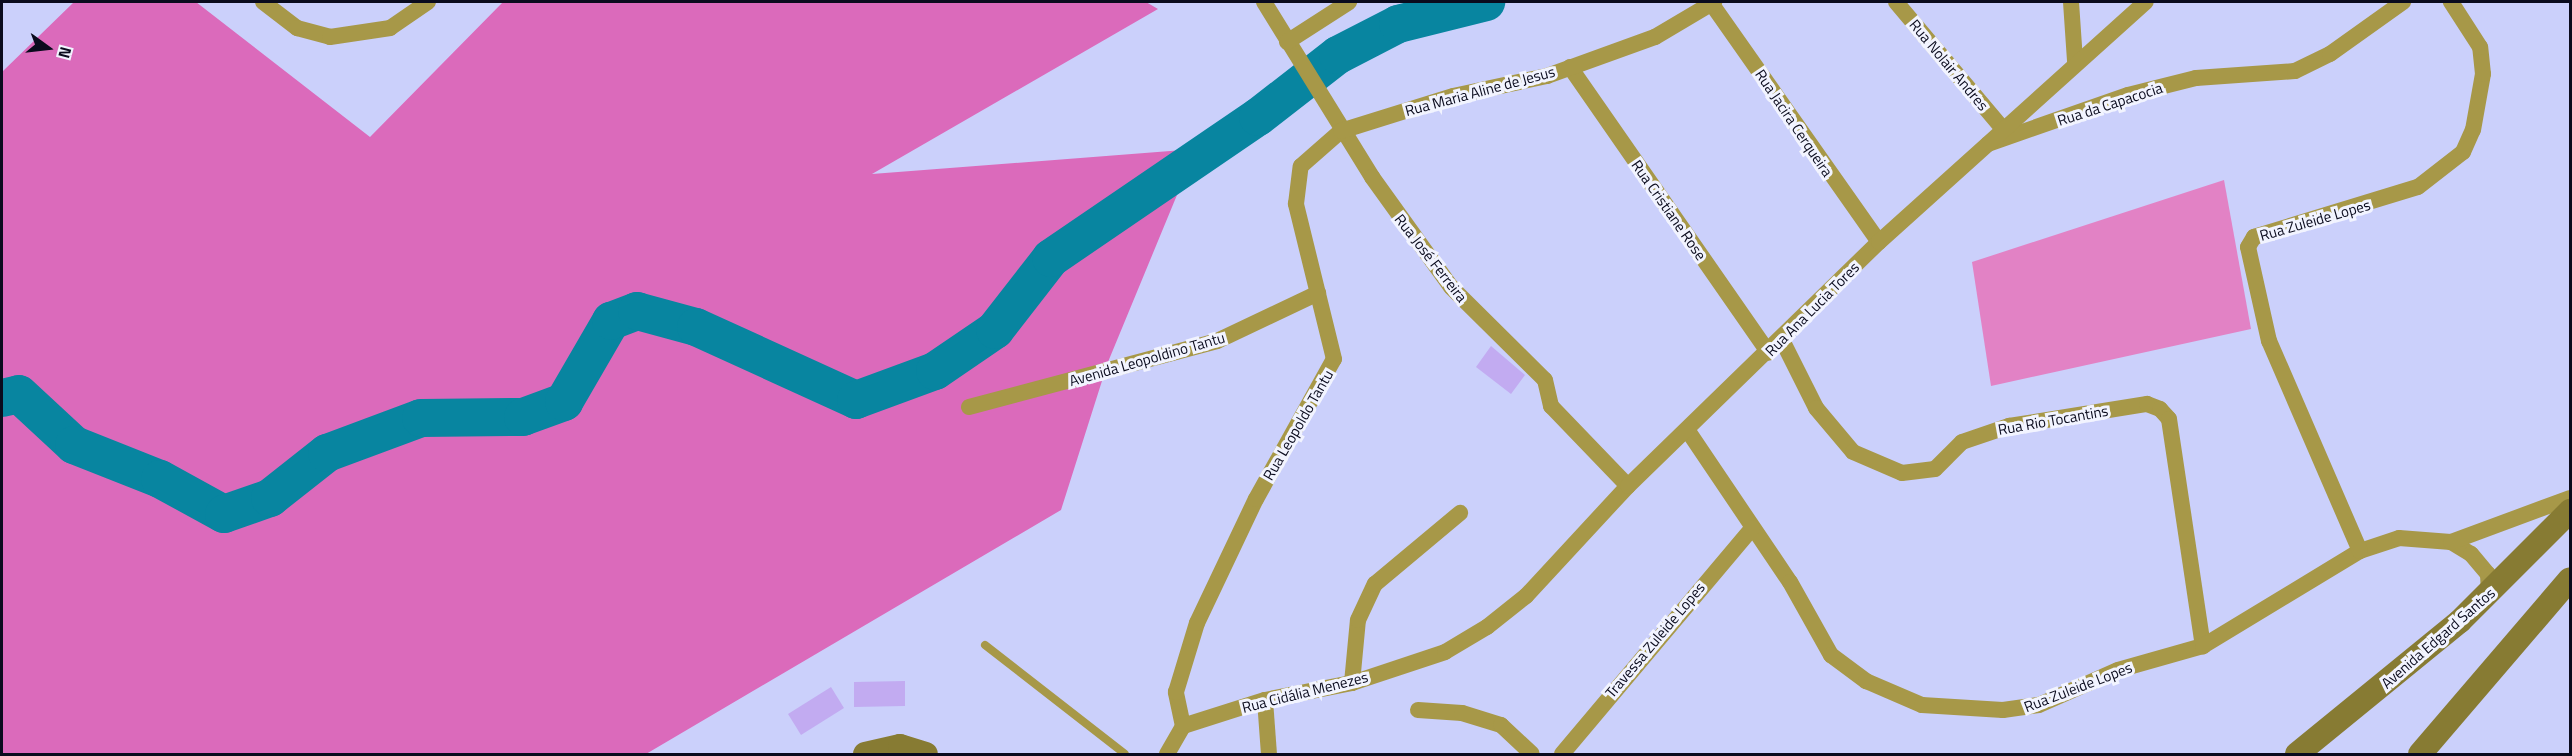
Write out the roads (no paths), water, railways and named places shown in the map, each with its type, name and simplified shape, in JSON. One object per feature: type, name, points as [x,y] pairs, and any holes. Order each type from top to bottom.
[{"type":"main road","name":"Avenida Edgard Santos","points":[[2297,754],[2489,595],[2571,511]]},
{"type":"main road","points":[[2420,754],[2571,579]]},
{"type":"main road","points":[[865,754],[900,746],[926,754]]},
{"type":"street","points":[[263,2],[297,28],[330,37],[390,28],[428,2]]},
{"type":"street","name":"Rua José Ferreira","points":[[1265,2],[1341,131],[1450,286],[1542,376],[1551,405],[1628,486]]},
{"type":"street","points":[[1287,42],[1349,2]]},
{"type":"street","name":"Rua Maria Aline de Jesus","points":[[1341,131],[1570,67],[1655,37],[1712,2]]},
{"type":"street","name":"Rua Jacira Cerqueira","points":[[1712,2],[1879,242]]},
{"type":"street","name":"Rua Nolair Andres","points":[[1896,2],[2002,128]]},
{"type":"street","points":[[2071,2],[2075,61]]},
{"type":"street","name":"Rua Ana Lucia Tores","points":[[1487,627],[1526,596],[1628,486],[1769,353],[1879,242],[2075,61],[2146,2]]},
{"type":"street","name":"Rua da Capacocia","points":[[1980,147],[2128,95],[2196,78],[2295,70],[2330,54],[2403,2]]},
{"type":"street","name":"Rua Zuleide Lopes","points":[[2360,551],[2269,341],[2248,247],[2254,237],[2418,187],[2463,152],[2475,122],[2483,74],[2480,47],[2451,2]]},
{"type":"street","name":"Rua Cristiane Rose","points":[[1570,67],[1769,353]]},
{"type":"street","name":"Rua Leopoldo Tantu","points":[[1183,726],[1176,692],[1197,623],[1256,499],[1331,370],[1335,350],[1296,204],[1296,175],[1313,152],[1341,131]]},
{"type":"street","name":"Avenida Leopoldino Tantu","points":[[969,407],[1217,341],[1318,293]]},
{"type":"street","name":"Rua Rio Tocantins","points":[[1782,340],[1816,408],[1845,444],[1881,467],[1902,473],[1935,469],[1962,442],[2009,426],[2147,404],[2160,409],[2169,419],[2203,646]]},
{"type":"street","name":"Rua Zuleide Lopes","points":[[1688,430],[1831,655],[1866,681],[1922,705],[2022,710],[2118,670],[2203,646],[2360,551],[2399,538],[2451,542],[2571,498]]},
{"type":"street","points":[[1352,683],[1358,620],[1375,584],[1460,513]]},
{"type":"street","name":"Travessa Zuleide Lopes","points":[[1562,754],[1752,528]]},
{"type":"street","name":"Rua Zuleide Lopes","points":[[2451,542],[2482,563],[2489,595]]},
{"type":"street","name":"Rua Cidália Menezes","points":[[1183,726],[1265,700],[1352,683],[1445,652],[1487,627]]},
{"type":"street","points":[[1265,700],[1269,754]]},
{"type":"street","points":[[1418,710],[1462,713],[1502,725],[1532,754]]},
{"type":"street","points":[[1167,754],[1183,726]]},
{"type":"lane","points":[[985,645],[1125,754]]},
{"type":"waterway","points":[[2,398],[19,394],[74,445],[160,479],[224,514],[270,498],[327,453],[421,418],[523,417],[564,402],[611,321],[637,311],[696,327],[856,400],[935,371],[995,330],[1051,258],[1258,117],[1338,55],[1398,24],[1486,2]]}]
